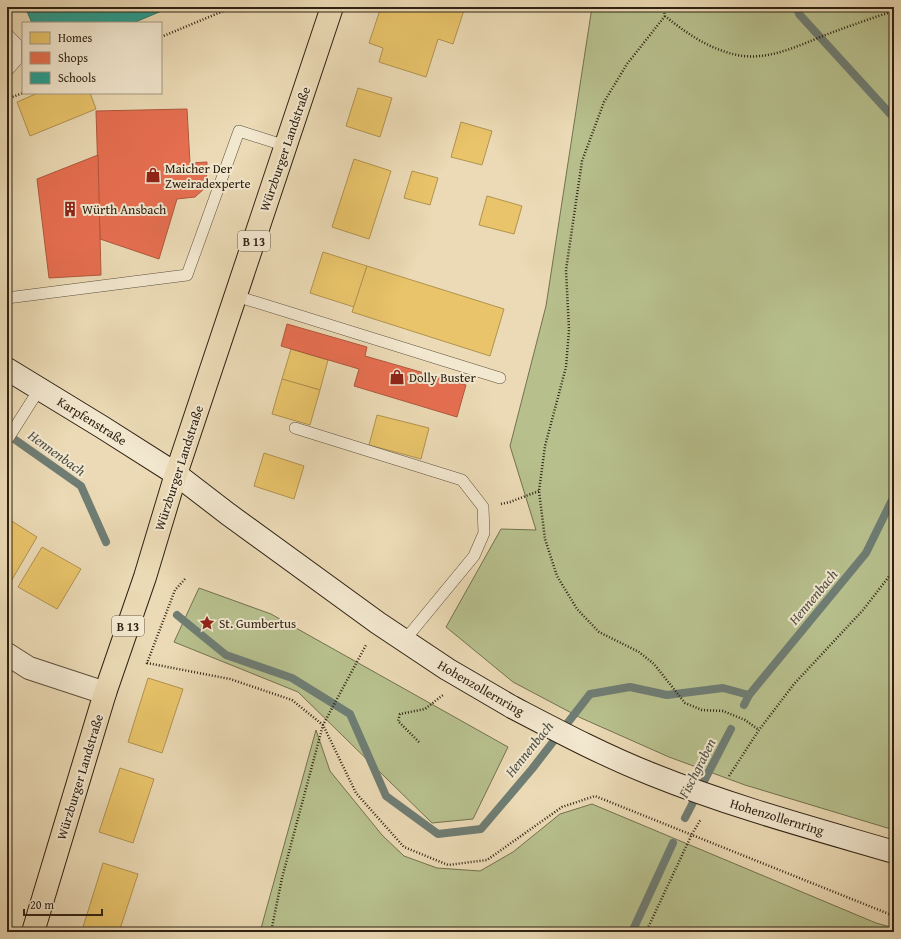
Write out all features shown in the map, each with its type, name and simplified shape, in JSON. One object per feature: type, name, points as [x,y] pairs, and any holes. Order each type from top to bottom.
[{"type":"main road","name":"Würzburger Landstraße","points":[[32,932],[105,693],[145,577],[176,474],[332,7]]},
{"type":"main road","name":"Karpfenstraße","points":[[7,369],[40,388],[176,474]]},
{"type":"main road","name":"Hohenzollernring","points":[[176,474],[228,514],[378,623],[447,669],[512,708],[583,744],[651,774],[733,804],[894,852]]},
{"type":"main road","points":[[7,654],[29,668],[105,693]]},
{"type":"lane","points":[[7,34],[16,43],[16,61],[7,71]]},
{"type":"lane","points":[[7,298],[187,275],[239,131],[286,146]]},
{"type":"lane","points":[[236,296],[500,378]]},
{"type":"lane","points":[[7,440],[40,388]]},
{"type":"lane","points":[[295,428],[462,480],[483,508],[484,533],[474,556],[404,641]]},
{"type":"path","points":[[162,36],[233,7]]},
{"type":"path","points":[[663,7],[665,16],[683,31],[711,46],[737,55],[759,56],[783,51],[894,10]]},
{"type":"path","points":[[665,16],[627,64],[604,102],[582,161],[566,270],[569,330],[566,367],[545,446],[539,491],[545,539],[557,576],[577,609],[599,632],[639,652],[654,664],[685,703],[702,710],[723,711],[745,720],[758,730],[794,684],[863,610],[894,570]]},
{"type":"path","points":[[7,99],[22,93]]},
{"type":"path","points":[[483,508],[510,502],[539,491]]},
{"type":"path","points":[[185,579],[175,590],[147,663],[230,679],[292,700],[323,725],[356,793],[404,847],[448,866],[487,860],[562,807],[595,796],[894,916]]},
{"type":"path","points":[[272,932],[282,878],[323,725],[378,623]]},
{"type":"path","points":[[419,742],[398,721],[400,714],[425,709],[444,695]]},
{"type":"path","points":[[646,932],[692,834]]},
{"type":"green space","points":[[592,7],[894,7],[894,830],[745,785],[669,757],[581,718],[513,682],[446,627],[501,529],[536,530],[510,446],[546,306]]},
{"type":"green space","points":[[199,588],[271,614],[508,747],[473,819],[432,823],[298,692],[174,642]]},
{"type":"green space","points":[[316,730],[330,771],[382,835],[404,856],[437,868],[480,871],[513,852],[560,814],[592,804],[876,923],[894,928],[894,932],[260,932]]},
{"type":"building: Homes","points":[[381,7],[465,7],[453,44],[438,39],[426,77],[379,62],[383,48],[369,43]]},
{"type":"building: Homes","points":[[358,88],[392,98],[380,137],[346,126]]},
{"type":"building: Homes","points":[[36,94],[90,94],[96,109],[30,136],[17,102]]},
{"type":"building: Homes","points":[[461,122],[492,131],[482,165],[451,157]]},
{"type":"building: Homes","points":[[354,159],[391,171],[369,239],[332,227]]},
{"type":"building: Homes","points":[[412,171],[438,178],[430,205],[404,198]]},
{"type":"building: Homes","points":[[487,196],[522,206],[514,234],[479,225]]},
{"type":"building: Homes","points":[[323,252],[367,266],[354,307],[310,293]]},
{"type":"building: Homes","points":[[367,266],[504,309],[490,356],[352,312]]},
{"type":"building: Homes","points":[[291,349],[328,360],[320,390],[282,379]]},
{"type":"building: Homes","points":[[282,379],[320,390],[310,425],[272,414]]},
{"type":"building: Homes","points":[[377,415],[429,428],[421,459],[369,445]]},
{"type":"building: Homes","points":[[264,453],[304,466],[294,499],[254,486]]},
{"type":"building: Homes","points":[[7,518],[37,537],[7,588]]},
{"type":"building: Homes","points":[[42,547],[81,569],[57,609],[18,587]]},
{"type":"building: Homes","points":[[148,678],[183,689],[162,753],[128,742]]},
{"type":"building: Homes","points":[[120,768],[154,779],[133,843],[99,832]]},
{"type":"building: Homes","points":[[103,863],[138,874],[119,932],[98,932],[83,927]]},
{"type":"building: Shops","name":"Maicher Der Zweiradexperte","points":[[187,109],[190,163],[207,162],[206,187],[195,197],[177,199],[159,259],[100,239],[96,111]]},
{"type":"building: Shops","name":"Würth Ansbach","points":[[98,155],[101,275],[49,278],[37,179]]},
{"type":"building: Shops","name":"Dolly Buster","points":[[287,324],[367,347],[365,356],[466,385],[457,417],[354,386],[359,369],[281,346]]},
{"type":"building: Schools","points":[[25,7],[171,7],[135,22],[32,22]]},
{"type":"waterway","name":"Hennenbach","points":[[797,7],[799,14],[894,118]]},
{"type":"waterway","name":"Hennenbach","points":[[7,434],[81,486],[106,542]]},
{"type":"waterway","name":"Hennenbach","points":[[177,615],[226,655],[292,678],[350,714],[386,796],[438,834],[481,829],[532,769],[590,694],[630,687],[667,695],[723,688],[749,695],[866,553],[894,496]]},
{"type":"waterway","name":"Fischgraben","points":[[744,705],[749,695]]},
{"type":"waterway","name":"Fischgraben","points":[[685,818],[731,729]]},
{"type":"waterway","name":"Fischgraben","points":[[632,932],[673,843]]},
{"type":"place","name":"Maicher Der Zweiradexperte","points":[[153,175]]},
{"type":"place","name":"Würth Ansbach","points":[[70,209]]},
{"type":"place","name":"Dolly Buster","points":[[397,377]]},
{"type":"place","name":"St. Gumbertus","points":[[207,623]]}]
